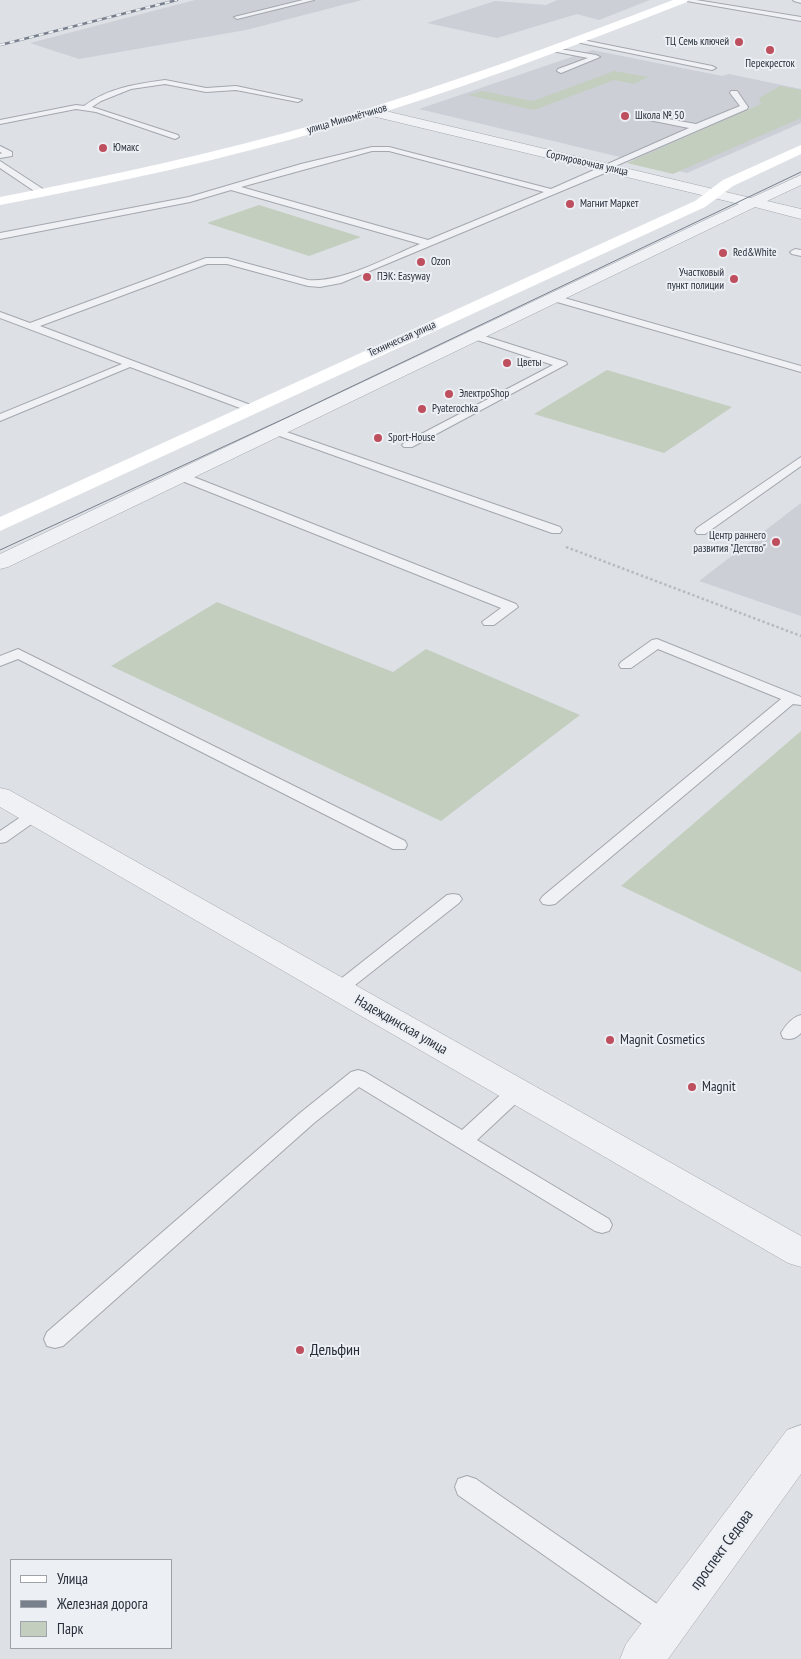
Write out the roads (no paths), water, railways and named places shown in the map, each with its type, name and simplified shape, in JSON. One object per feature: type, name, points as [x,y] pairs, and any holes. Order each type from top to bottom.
[{"type":"street","name":"улица Миномётчиков","points":[[0,201],[161,169],[373,112],[494,72],[684,0]]},
{"type":"street","name":"Сортировочная улица","points":[[373,112],[801,214]]},
{"type":"street","name":"Техническая улица","points":[[0,525],[700,204],[728,183],[801,149]]},
{"type":"street","points":[[0,562],[801,179]]},
{"type":"street","name":"Надеждинская улица","points":[[0,796],[801,1254]]},
{"type":"street","name":"проспект Седова","points":[[642,1659],[801,1442]]},
{"type":"lane","points":[[237,17],[310,0]]},
{"type":"lane","points":[[684,0],[801,19]]},
{"type":"lane","points":[[796,0],[801,1]]},
{"type":"lane","points":[[578,41],[712,68]]},
{"type":"lane","points":[[554,50],[596,57],[561,71]]},
{"type":"lane","points":[[86,108],[98,98],[130,87],[166,82],[206,90],[236,88],[298,100]]},
{"type":"lane","points":[[28,327],[206,260],[227,261],[284,278],[320,284],[338,281],[553,192],[744,107],[734,92]]},
{"type":"lane","points":[[0,122],[76,107],[97,110],[175,137]]},
{"type":"lane","points":[[642,116],[697,127]]},
{"type":"lane","points":[[0,148],[10,154],[0,156]]},
{"type":"lane","points":[[0,236],[190,199],[304,166],[372,149],[384,148],[553,192]]},
{"type":"lane","points":[[0,164],[43,193]]},
{"type":"lane","points":[[231,187],[428,243]]},
{"type":"lane","points":[[554,298],[801,369]]},
{"type":"lane","points":[[0,315],[252,409]]},
{"type":"lane","points":[[408,445],[562,364],[475,336]]},
{"type":"lane","points":[[0,418],[126,366]]},
{"type":"lane","points":[[275,432],[556,530]]},
{"type":"lane","points":[[702,531],[801,461]]},
{"type":"lane","points":[[181,476],[511,607],[489,622]]},
{"type":"lane","points":[[549,900],[796,700],[657,643],[626,665]]},
{"type":"lane","points":[[0,662],[18,653],[399,845]]},
{"type":"lane","points":[[0,838],[34,815]]},
{"type":"lane","points":[[338,989],[452,899]]},
{"type":"lane","points":[[55,1339],[307,1118],[358,1077],[602,1225]]},
{"type":"lane","points":[[463,1141],[517,1091]]},
{"type":"lane","points":[[467,1487],[667,1626]]},
{"type":"tram line","points":[[0,550],[290,416],[801,172]]},
{"type":"railway","points":[[0,45],[177,0]]},
{"type":"place","name":"ТЦ Семь ключей","points":[[739,42]]},
{"type":"place","name":"Перекресток","points":[[770,50]]},
{"type":"place","name":"Школа № 50","points":[[625,116]]},
{"type":"place","name":"Юмакс","points":[[103,148]]},
{"type":"place","name":"Магнит Маркет","points":[[570,204]]},
{"type":"place","name":"Red&White","points":[[723,253]]},
{"type":"place","name":"Ozon","points":[[421,262]]},
{"type":"place","name":"ПЭК: Easyway","points":[[367,277]]},
{"type":"place","name":"Участковый пункт полиции","points":[[734,279]]},
{"type":"place","name":"Цветы","points":[[507,363]]},
{"type":"place","name":"ЭлектроShop","points":[[449,394]]},
{"type":"place","name":"Pyaterochka","points":[[422,409]]},
{"type":"place","name":"Sport-House","points":[[378,438]]},
{"type":"place","name":"Центр раннего развития \"Детство\"","points":[[776,542]]},
{"type":"place","name":"Magnit Cosmetics","points":[[610,1040]]},
{"type":"place","name":"Magnit","points":[[692,1087]]},
{"type":"place","name":"Дельфин","points":[[300,1350]]}]
